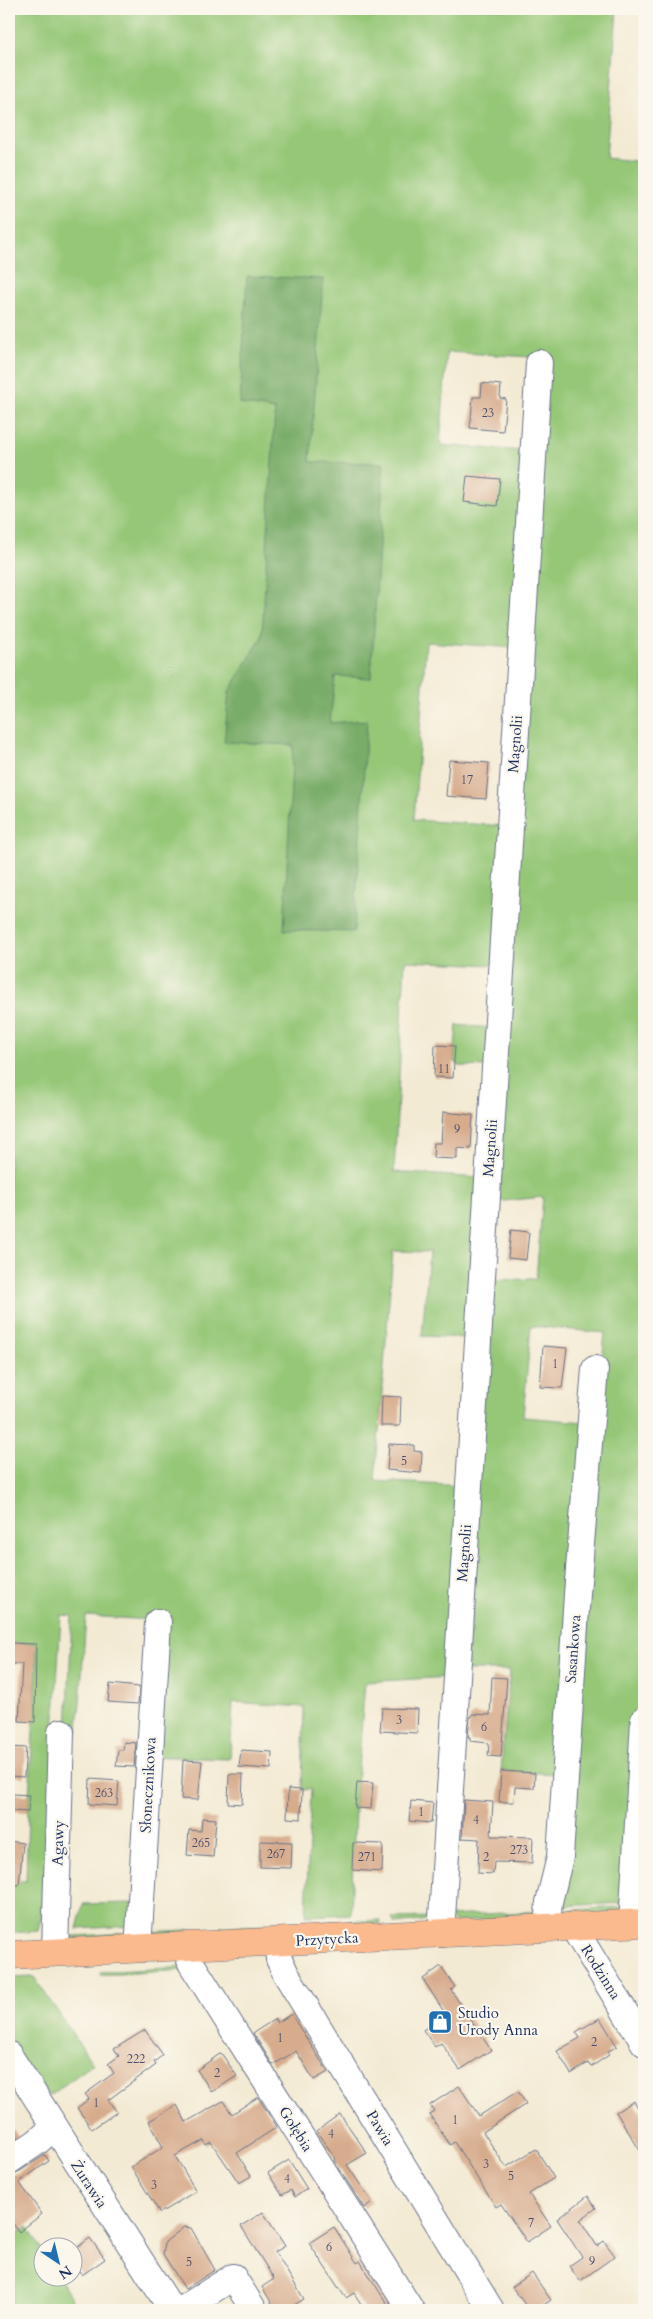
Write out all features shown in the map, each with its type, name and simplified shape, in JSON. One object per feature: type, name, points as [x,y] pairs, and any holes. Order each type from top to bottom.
[{"type":"main road","name":"Przytycka","points":[[9,1955],[638,1923]]},
{"type":"street","name":"Magnolii","points":[[441,1934],[539,363]]},
{"type":"street","name":"Sasankowa","points":[[560,1927],[549,1902],[560,1857],[577,1594],[595,1369]]},
{"type":"street","name":"Słonecznikowa","points":[[138,1949],[158,1622]]},
{"type":"street","points":[[638,1923],[644,1720]]},
{"type":"street","name":"Agawy","points":[[55,1953],[62,1732]]},
{"type":"street","name":"Rodzinna","points":[[560,1927],[644,2042]]},
{"type":"street","name":"Pawia","points":[[277,1942],[279,1959],[286,1974],[492,2310]]},
{"type":"street","name":"Gołębia","points":[[185,1946],[191,1963],[410,2310]]},
{"type":"street","name":"Żurawia","points":[[9,2056],[172,2310]]},
{"type":"street","points":[[9,2161],[37,2142],[54,2127]]},
{"type":"street","points":[[181,2310],[233,2277],[254,2310]]},
{"type":"green space","points":[[9,9],[617,9],[606,158],[644,162],[644,1708],[637,1708],[627,1903],[560,1906],[557,1774],[501,1771],[510,1670],[466,1670],[488,1280],[536,1279],[543,1197],[494,1202],[531,357],[447,352],[440,445],[525,451],[517,648],[426,642],[414,820],[505,826],[495,965],[405,961],[394,1172],[481,1178],[470,1338],[422,1336],[429,1252],[393,1251],[375,1481],[462,1486],[449,1677],[365,1682],[355,1808],[351,1914],[306,1916],[311,1789],[302,1790],[304,1707],[233,1702],[230,1759],[143,1756],[151,1620],[86,1616],[78,1731],[67,1731],[72,1616],[61,1615],[44,1904],[38,1931],[9,1933],[9,1881],[26,1881],[28,1812],[37,1668],[36,1644],[9,1643]],"holes":[[[531,1326],[605,1333],[585,1533],[584,1422],[523,1417]]]},
{"type":"green space","points":[[247,276],[323,279],[310,462],[384,463],[371,678],[335,676],[330,723],[367,720],[354,932],[284,930],[293,745],[224,742],[229,692],[262,637],[275,410],[240,404]]},
{"type":"green space","points":[[457,1025],[491,1028],[489,1067],[459,1066],[454,1061]]},
{"type":"green space","points":[[134,1903],[133,1926],[77,1929],[83,1904]]},
{"type":"green space","points":[[624,1907],[621,1912],[558,1917],[554,1911]]},
{"type":"green space","points":[[542,1911],[538,1916],[454,1922],[448,1916]]},
{"type":"green space","points":[[431,1917],[429,1920],[395,1924],[392,1918]]},
{"type":"green space","points":[[381,1920],[380,1924],[323,1927],[322,1922]]},
{"type":"green space","points":[[295,1924],[292,1928],[222,1933],[220,1927]]},
{"type":"green space","points":[[207,1929],[205,1933],[150,1937],[145,1932]]},
{"type":"green space","points":[[131,1933],[131,1936],[65,1942],[57,1937]]},
{"type":"green space","points":[[183,1967],[186,1970],[101,1975],[101,1972]]},
{"type":"green space","points":[[34,1977],[93,2064],[49,2096],[9,2046],[9,1978]]},
{"type":"green space","points":[[28,2227],[33,2236],[32,2286],[64,2286],[79,2310],[9,2310],[9,2239]]},
{"type":"building","points":[[482,383],[501,385],[500,398],[506,399],[503,431],[470,428],[473,397],[481,397]]},
{"type":"building","points":[[467,476],[500,479],[497,506],[464,502]]},
{"type":"building","points":[[449,760],[489,763],[486,799],[446,796]]},
{"type":"building","points":[[435,1045],[455,1046],[453,1078],[434,1077]]},
{"type":"building","points":[[443,1112],[473,1115],[471,1149],[457,1148],[457,1159],[433,1158],[434,1143],[441,1143]]},
{"type":"building","points":[[511,1230],[529,1232],[526,1260],[508,1258]]},
{"type":"building","points":[[543,1346],[567,1348],[562,1388],[540,1387]]},
{"type":"building","points":[[382,1396],[401,1397],[400,1426],[381,1426]]},
{"type":"building","points":[[389,1444],[414,1445],[414,1451],[422,1452],[421,1473],[387,1470]]},
{"type":"building","points":[[9,1643],[36,1644],[35,1722],[19,1721],[22,1664],[9,1664]]},
{"type":"building","points":[[492,1677],[507,1678],[501,1757],[488,1756],[489,1743],[470,1741],[470,1737],[468,1737],[472,1714],[490,1715]]},
{"type":"building","points":[[110,1684],[139,1687],[138,1704],[108,1702]]},
{"type":"building","points":[[382,1708],[418,1709],[417,1733],[380,1731]]},
{"type":"building","points":[[124,1742],[136,1743],[134,1767],[116,1766],[118,1750],[123,1750]]},
{"type":"building","points":[[9,1747],[26,1748],[24,1777],[9,1776]]},
{"type":"building","points":[[241,1750],[272,1752],[271,1769],[239,1767]]},
{"type":"building","points":[[183,1760],[202,1761],[198,1800],[181,1799]]},
{"type":"building","points":[[501,1771],[535,1773],[534,1788],[515,1787],[514,1802],[499,1802]]},
{"type":"building","points":[[229,1774],[243,1774],[242,1804],[228,1803]]},
{"type":"building","points":[[90,1779],[119,1781],[117,1806],[89,1804]]},
{"type":"building","points":[[357,1782],[373,1783],[371,1809],[355,1808]]},
{"type":"building","points":[[288,1789],[302,1790],[301,1819],[287,1818]]},
{"type":"building","points":[[13,1794],[29,1795],[28,1812],[12,1811]]},
{"type":"building","points":[[464,1800],[493,1802],[491,1836],[533,1837],[532,1863],[494,1862],[493,1874],[478,1873],[479,1839],[462,1838]]},
{"type":"building","points":[[411,1801],[433,1803],[431,1823],[409,1821]]},
{"type":"building","points":[[202,1818],[216,1819],[213,1857],[187,1855],[189,1830],[201,1831]]},
{"type":"building","points":[[9,1841],[23,1843],[19,1885],[9,1884]]},
{"type":"building","points":[[260,1841],[292,1842],[291,1868],[260,1867]]},
{"type":"building","points":[[353,1843],[383,1844],[382,1872],[352,1870]]},
{"type":"building","points":[[441,1966],[455,1987],[451,1990],[491,2050],[460,2070],[441,2043],[435,2047],[423,2030],[446,2015],[423,1979]]},
{"type":"building","points":[[291,2014],[328,2072],[314,2080],[296,2051],[273,2065],[253,2033],[275,2019],[277,2023]]},
{"type":"building","points":[[600,2018],[617,2046],[607,2052],[609,2055],[591,2067],[588,2063],[571,2074],[557,2051],[580,2038],[576,2032]]},
{"type":"building","points":[[145,2030],[163,2055],[154,2062],[156,2065],[108,2100],[117,2112],[92,2129],[77,2108],[89,2099],[85,2094],[114,2073],[108,2064],[119,2056],[114,2049]]},
{"type":"building","points":[[221,2053],[237,2076],[212,2092],[197,2070]]},
{"type":"building","points":[[459,2086],[479,2116],[518,2091],[526,2104],[483,2132],[506,2167],[536,2149],[554,2178],[529,2194],[551,2226],[527,2242],[501,2204],[496,2207],[454,2142],[450,2145],[429,2114],[434,2111],[430,2105]]},
{"type":"building","points":[[258,2097],[277,2127],[237,2153],[251,2176],[239,2183],[211,2142],[206,2145],[204,2140],[175,2156],[196,2191],[160,2213],[131,2167],[163,2147],[149,2121],[177,2105],[186,2122],[223,2101],[232,2114]]},
{"type":"building","points":[[634,2101],[644,2117],[644,2157],[616,2112]]},
{"type":"building","points":[[340,2114],[367,2153],[347,2165],[372,2202],[364,2208],[334,2160],[336,2159],[316,2131]]},
{"type":"building","points":[[9,2123],[18,2137],[9,2143]]},
{"type":"building","points":[[45,2155],[49,2161],[19,2182],[42,2214],[19,2232],[9,2218],[9,2176]]},
{"type":"building","points":[[289,2160],[307,2189],[295,2197],[291,2190],[282,2195],[268,2173]]},
{"type":"building","points":[[588,2196],[596,2208],[580,2220],[597,2246],[604,2241],[615,2256],[580,2281],[569,2266],[582,2257],[557,2219]]},
{"type":"building","points":[[263,2212],[285,2246],[275,2252],[304,2299],[286,2310],[276,2310],[262,2287],[274,2279],[241,2226]]},
{"type":"building","points":[[184,2227],[191,2228],[215,2270],[185,2289],[163,2254],[165,2242]]},
{"type":"building","points":[[334,2227],[357,2263],[360,2261],[391,2310],[365,2310],[354,2293],[346,2298],[338,2287],[309,2243]]},
{"type":"building","points":[[90,2238],[105,2259],[82,2275],[82,2244]]},
{"type":"building","points":[[532,2273],[551,2300],[537,2310],[529,2310],[512,2287]]},
{"type":"place","name":"Studio Urody Anna","points":[[440,2022]]}]
